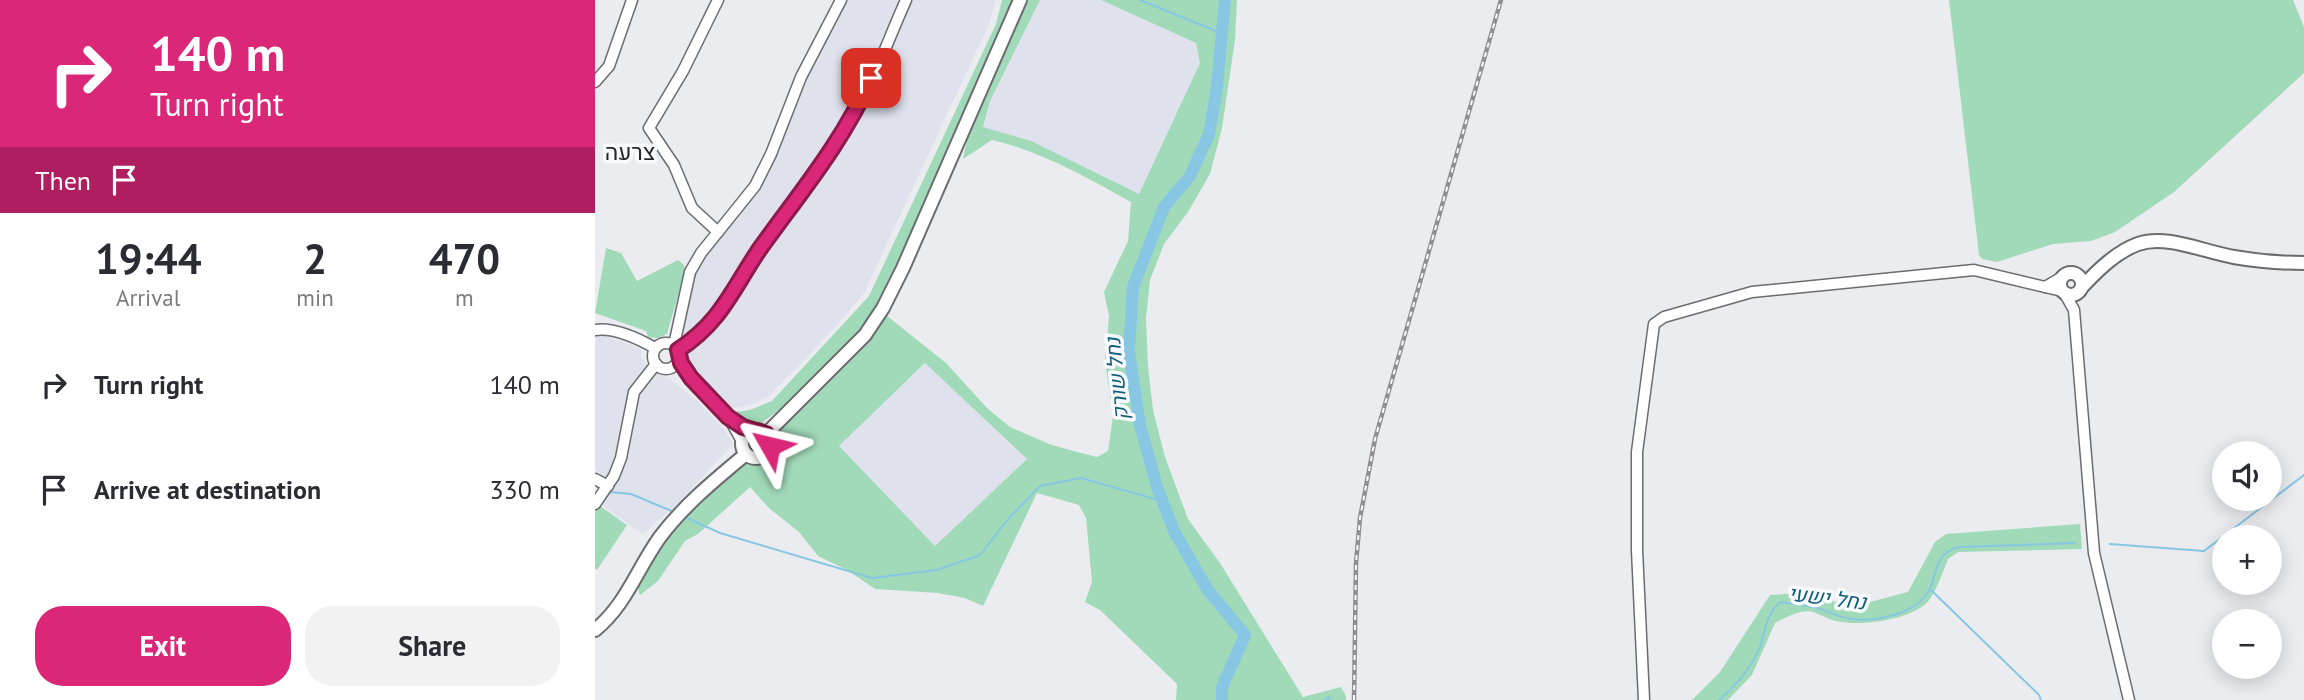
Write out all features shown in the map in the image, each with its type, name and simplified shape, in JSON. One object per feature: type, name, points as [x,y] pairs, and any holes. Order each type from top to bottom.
[{"type":"main road","points":[[766,434],[865,335],[883,308],[909,256],[1020,0]]},
{"type":"main road","points":[[2097,272],[2087,275],[2069,273],[2062,277],[2060,284],[2063,292],[2071,296],[2128,249],[2149,242],[2168,242],[2234,257],[2304,263]]},
{"type":"main road","points":[[2076,274],[2082,279],[2081,290]]},
{"type":"main road","points":[[595,630],[608,620],[623,601],[658,541],[675,518],[744,448],[747,434],[759,430],[766,434],[770,446],[767,454],[754,458],[744,448]]},
{"type":"street","points":[[595,82],[609,66],[632,0]]},
{"type":"street","points":[[718,0],[683,71],[649,128],[674,165],[692,208],[719,232]]},
{"type":"street","points":[[670,369],[675,366],[690,272],[755,186],[801,77],[841,0]]},
{"type":"street","points":[[677,351],[711,325],[758,253],[833,148],[864,96],[906,0]]},
{"type":"street","points":[[1644,700],[1637,550],[1637,452],[1654,324],[1664,317],[1752,292],[1974,270],[2063,292],[2074,310]]},
{"type":"street","points":[[2044,287],[2062,277]]},
{"type":"street","points":[[2081,290],[2074,310],[2094,553],[2129,700]]},
{"type":"street","points":[[595,330],[605,328],[655,348]]},
{"type":"street","points":[[691,378],[656,364],[653,354],[655,348],[666,342],[677,351],[691,378],[728,417],[744,448]]},
{"type":"street","points":[[595,504],[608,486],[621,458],[634,392],[656,364]]},
{"type":"street","points":[[728,417],[753,431]]},
{"type":"street","points":[[595,479],[608,486]]},
{"type":"shaded area","points":[[847,0],[996,0],[990,22],[864,293],[832,331],[768,397],[750,405],[730,407],[719,400],[688,364],[680,340],[694,278],[707,255],[755,192],[814,62]]},
{"type":"shaded area","points":[[1040,0],[1101,0],[1196,43],[1200,63],[1139,194],[983,128],[990,101]]},
{"type":"shaded area","points":[[595,334],[641,349],[641,356],[647,366],[671,380],[696,400],[724,429],[733,444],[679,502],[643,534],[603,506],[616,482],[595,470]]},
{"type":"shaded area","points":[[926,363],[1027,459],[935,546],[838,446]]},
{"type":"green space","points":[[1002,0],[1014,0],[887,291],[851,339],[785,405],[758,424],[743,419],[734,412],[750,410],[772,401],[869,296],[996,24]]},
{"type":"green space","points":[[1022,0],[1040,0],[990,101],[983,127],[1031,141],[1139,194],[1200,63],[1196,43],[1101,0],[1237,0],[1235,40],[1222,128],[1210,174],[1188,212],[1164,244],[1150,280],[1146,318],[1153,410],[1165,457],[1188,519],[1220,563],[1303,697],[1341,687],[1346,700],[1176,700],[1177,684],[1100,610],[1085,602],[1092,582],[1086,518],[1079,505],[1037,493],[983,606],[965,598],[938,593],[875,589],[847,570],[818,556],[799,532],[770,509],[750,487],[698,534],[685,541],[658,581],[640,595],[638,588],[670,533],[733,467],[750,456],[761,455],[776,429],[873,334],[886,315],[946,363],[987,408],[1010,427],[1049,444],[1097,457],[1108,451],[1113,416],[1105,361],[1109,316],[1104,292],[1128,241],[1131,202],[1046,158],[992,140],[963,159],[972,117]],"holes":[[[925,363],[1027,459],[935,546],[839,446]]]},
{"type":"green space","points":[[1949,0],[2293,0],[2304,27],[2304,73],[2174,192],[2115,232],[2091,241],[2053,244],[1997,262],[1982,259],[1979,255]]},
{"type":"green space","points":[[606,248],[621,253],[637,281],[678,260],[684,265],[685,270],[667,334],[658,338],[648,337],[646,331],[595,313]]},
{"type":"green space","points":[[600,506],[627,525],[597,570],[595,511]]},
{"type":"green space","points":[[2080,524],[2082,549],[1958,552],[1948,559],[1930,599],[1923,606],[1902,616],[1876,622],[1852,623],[1835,621],[1811,611],[1790,616],[1775,623],[1752,675],[1728,700],[1692,700],[1720,672],[1770,595],[1803,593],[1818,595],[1843,605],[1862,604],[1908,592],[1935,542],[1946,534]]},
{"type":"waterway","points":[[1140,0],[1221,33]]},
{"type":"waterway","name":"נחל שורק","points":[[1222,700],[1222,687],[1245,635],[1207,589],[1174,531],[1157,487],[1140,425],[1129,352],[1133,287],[1164,207],[1190,176],[1209,134],[1217,87],[1225,0]]},
{"type":"waterway","name":"נחל ישעי","points":[[2110,544],[2204,551],[2304,475]]},
{"type":"waterway","points":[[685,517],[720,533],[872,578],[937,570],[980,555],[1009,518],[1040,486],[1081,478],[1162,501]]},
{"type":"waterway","points":[[610,492],[631,494],[674,512]]},
{"type":"waterway","name":"נחל ישעי","points":[[1719,700],[1752,662],[1760,647],[1769,617],[1780,602],[1817,608],[1847,618],[1862,620],[1886,617],[1908,609],[1926,595],[1939,561],[1952,549],[2075,543]]},
{"type":"waterway","points":[[1931,590],[2039,695],[2041,700]]},
{"type":"waterway","points":[[1324,700],[1329,697],[1331,700]]},
{"type":"railway","points":[[1354,700],[1356,563],[1360,518],[1375,439],[1501,0]]},
{"type":"district","name":"צרעה","points":[[630,152]]},
{"type":"route","points":[[770,446],[766,434],[743,427],[728,417],[691,378],[679,359],[678,350],[711,325],[733,294],[758,253],[852,119],[871,78]]}]
